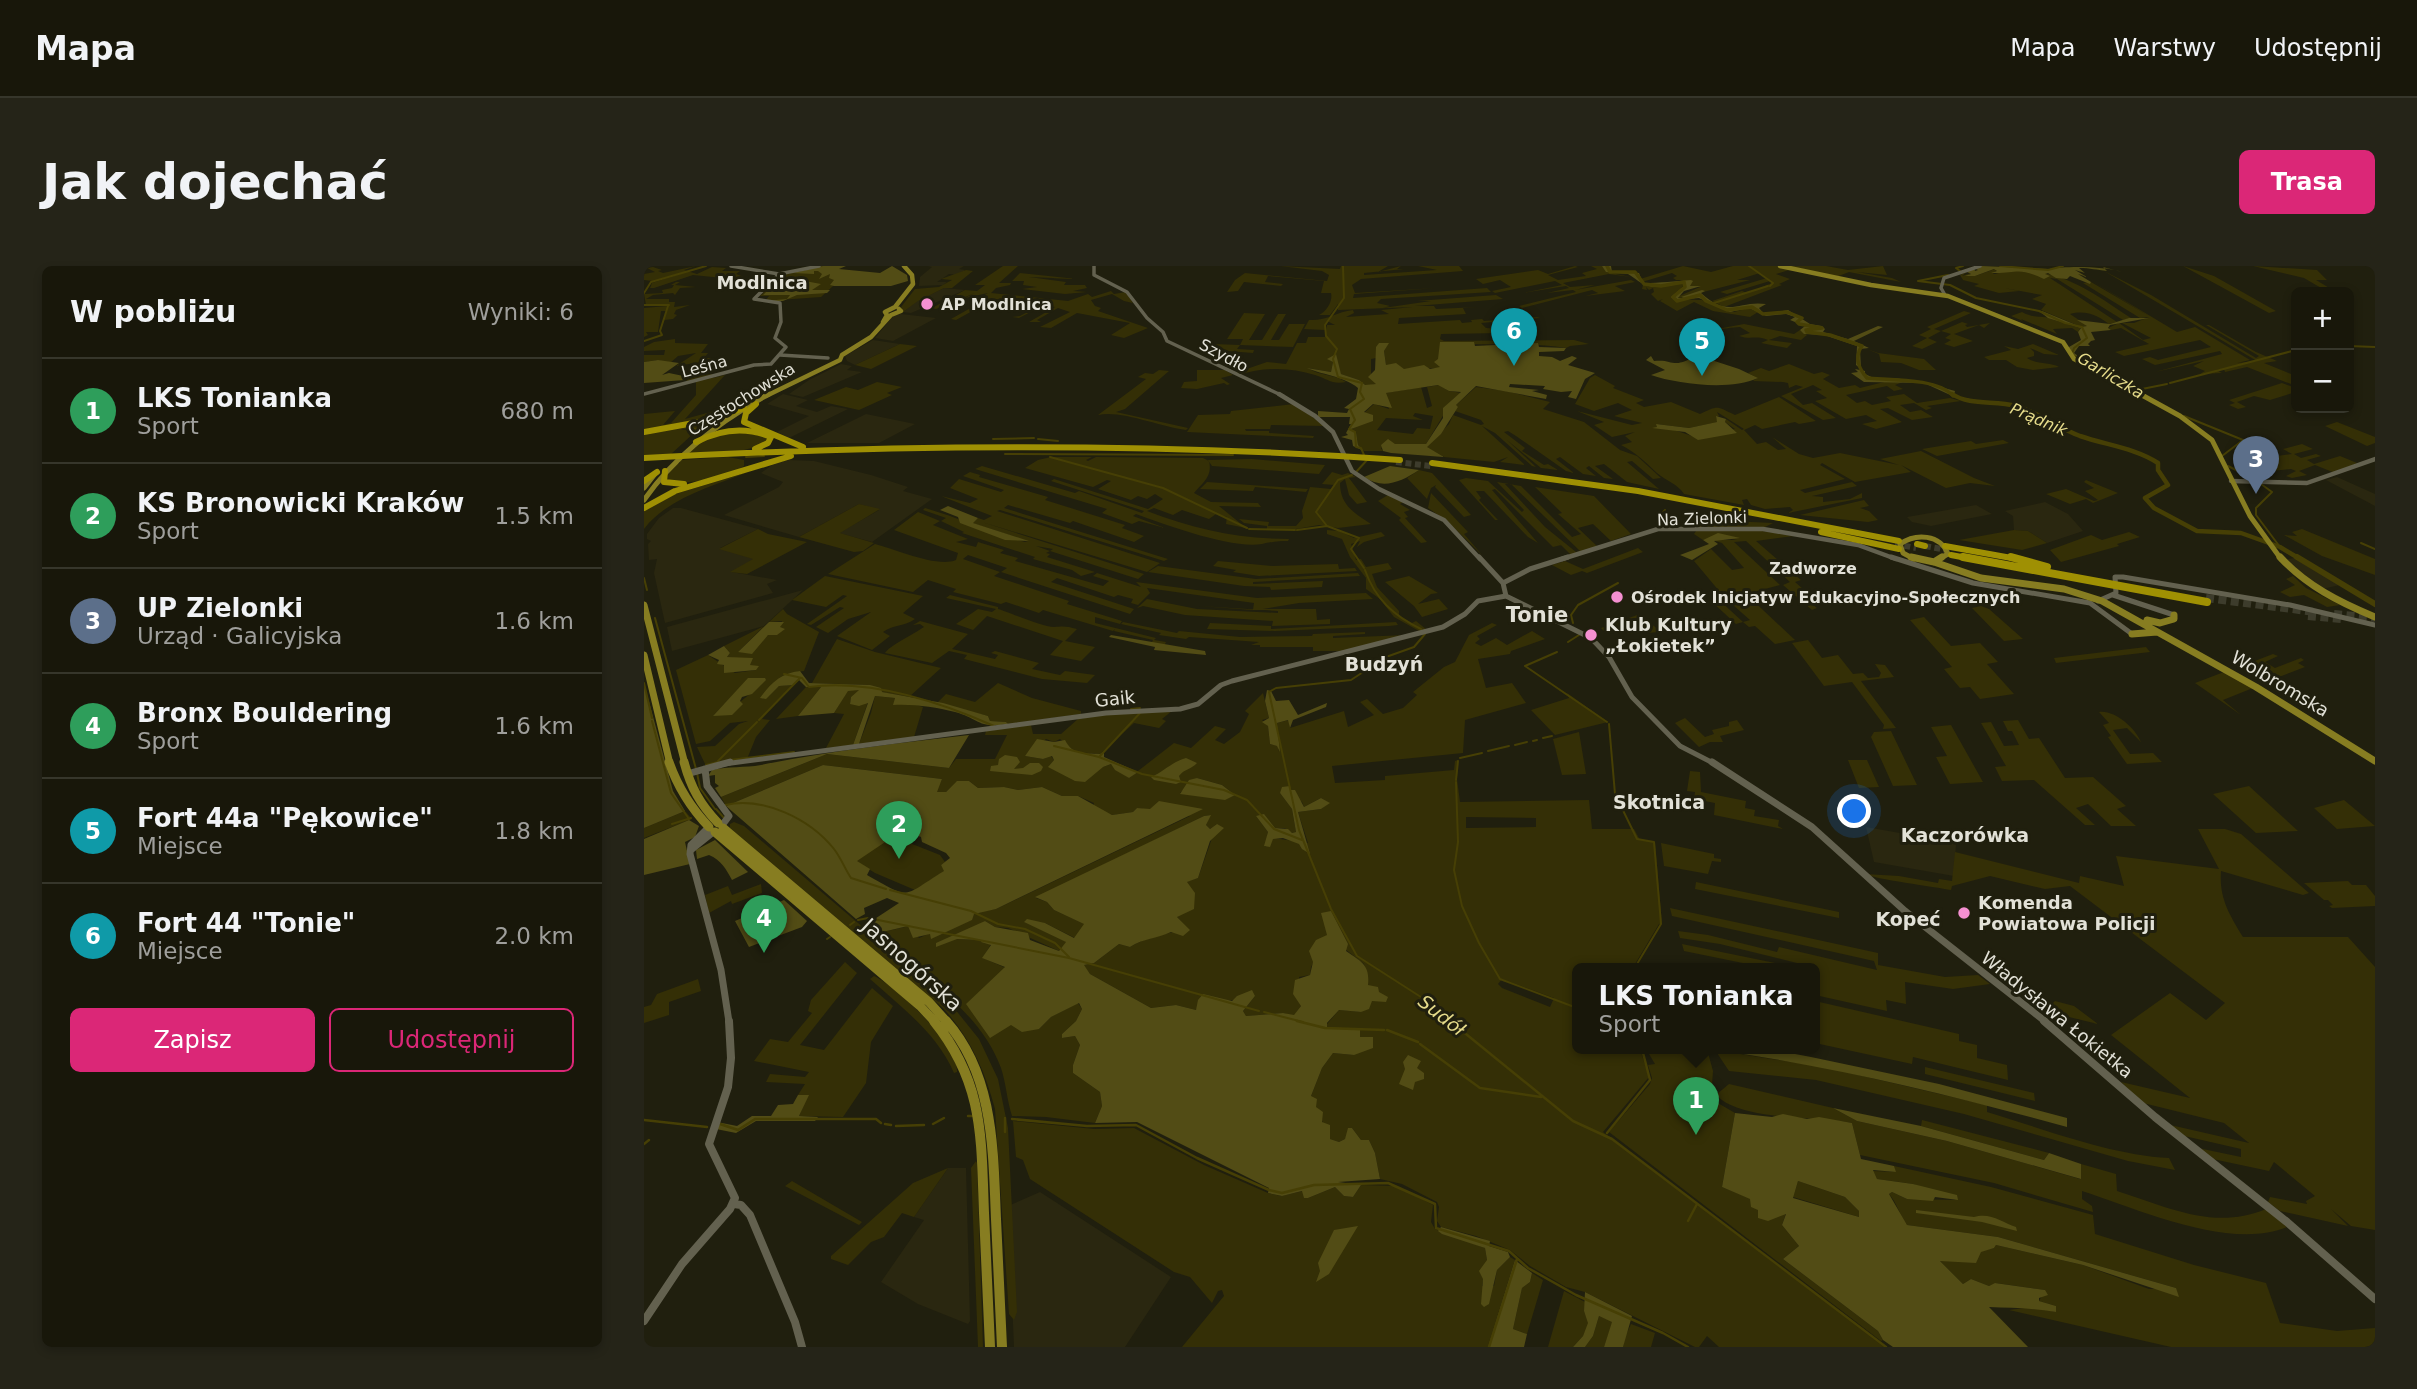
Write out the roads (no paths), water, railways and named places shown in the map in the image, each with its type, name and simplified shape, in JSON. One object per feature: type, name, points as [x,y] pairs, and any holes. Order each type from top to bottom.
[{"type":"highway","points":[[756,404],[744,416],[747,425],[775,433],[800,446],[847,450]]},
{"type":"highway","points":[[644,434],[707,421],[744,408]]},
{"type":"highway","points":[[644,434],[688,428],[697,432],[694,442]]},
{"type":"highway","points":[[694,442],[713,433],[733,429],[763,433],[772,438],[757,449],[721,455]]},
{"type":"highway","points":[[644,508],[675,491],[729,476],[778,458],[847,450]]},
{"type":"highway","points":[[644,459],[847,450],[1183,451],[1398,461]]},
{"type":"highway","points":[[665,468],[664,482],[680,484],[733,473],[747,464],[742,457],[721,455]]},
{"type":"highway","points":[[1660,497],[1431,464],[1580,482],[1660,497],[1702,505],[1900,543]]},
{"type":"highway","points":[[644,481],[665,468]]},
{"type":"highway","points":[[1784,521],[1854,528],[1900,543]]},
{"type":"highway","points":[[1947,554],[2087,577],[2206,600],[2002,570],[1947,554]]},
{"type":"main road","points":[[893,312],[901,311],[916,282],[914,274],[906,266]]},
{"type":"main road","points":[[826,360],[841,357],[871,337],[893,312],[913,284],[912,275],[906,266]]},
{"type":"main road","points":[[1780,266],[1871,285],[1945,296],[2059,340],[2067,345],[2068,354],[2074,359],[2176,415],[2215,443],[2219,458],[2231,481],[2265,541],[2278,558],[2316,590],[2367,614],[2375,621]]},
{"type":"main road","name":"Częstochowska","points":[[644,488],[694,442],[744,408],[867,338],[887,314],[893,312]]},
{"type":"main road","name":"Częstochowska","points":[[694,442],[826,360]]},
{"type":"main road","name":"Częstochowska","points":[[644,500],[665,468]]},
{"type":"main road","points":[[1926,537],[1947,554],[1951,565],[1983,576],[2064,587],[2106,598],[2064,589],[1981,578],[1933,562],[1913,559],[1900,543],[1926,537]]},
{"type":"main road","points":[[1933,562],[1947,554]]},
{"type":"main road","name":"Wolbromska","points":[[2106,598],[2133,617],[2375,759]]},
{"type":"main road","name":"Wolbromska","points":[[2106,598],[2375,759]]},
{"type":"main road","name":"Jasnogórska","points":[[644,605],[687,774],[699,803],[715,828],[920,1006],[957,1053],[972,1087],[980,1121],[990,1347]]},
{"type":"main road","points":[[2143,619],[2165,623],[2174,619],[2174,615]]},
{"type":"main road","points":[[2133,617],[2144,627],[2141,632]]},
{"type":"main road","points":[[2165,623],[2164,628],[2178,639]]},
{"type":"main road","points":[[2133,634],[2151,631],[2167,636]]},
{"type":"main road","name":"Jasnogórska","points":[[645,659],[677,788],[697,817],[715,828],[922,996],[949,1023],[966,1047],[982,1083],[991,1124],[1002,1347]]},
{"type":"main road","points":[[659,718],[671,714]]},
{"type":"street","points":[[731,266],[761,268],[779,274],[819,266]]},
{"type":"street","name":"Szydło","points":[[1094,266],[1092,272],[1095,276],[1127,292],[1169,342],[1279,395],[1328,426],[1352,471],[1379,489],[1431,511],[1444,520],[1503,583]]},
{"type":"street","points":[[1945,296],[1942,284],[1947,276],[1961,274],[1980,266]]},
{"type":"street","points":[[779,274],[754,300],[780,303],[781,323],[775,338],[787,345],[779,355]]},
{"type":"street","points":[[779,355],[826,360]]},
{"type":"street","name":"Leśna","points":[[644,394],[754,365],[771,364],[779,355]]},
{"type":"street","points":[[2231,481],[2308,483],[2375,459]]},
{"type":"street","name":"Na Zielonki","points":[[1503,583],[1530,569],[1658,529],[1763,528],[1872,549],[1968,582],[2106,598],[2174,615]]},
{"type":"street","points":[[2133,634],[2106,598],[2117,580],[2115,577],[2290,605],[2360,623],[2375,621]]},
{"type":"street","points":[[1503,583],[1506,596]]},
{"type":"street","name":"Gaik","points":[[687,774],[731,762],[1106,713],[1192,707],[1231,681],[1430,631],[1449,624],[1482,600],[1506,596]]},
{"type":"street","name":"Władysława Łokietka","points":[[1506,596],[1591,638],[1609,657],[1632,696],[1680,746],[1719,766],[1812,827],[1910,916],[2074,1044],[2155,1117],[2287,1222],[2375,1299]]},
{"type":"street","points":[[644,1321],[682,1264],[734,1203],[734,1192],[709,1144],[727,1090],[731,1042],[729,1011],[691,851],[715,828],[729,821],[729,816],[707,786],[705,769]]},
{"type":"street","points":[[734,1203],[741,1205],[750,1215],[791,1311],[802,1347]]},
{"type":"waterway","points":[[644,293],[651,282],[706,266]]},
{"type":"waterway","name":"Sudół","points":[[1343,266],[1344,298],[1325,325],[1326,336],[1337,349],[1333,359],[1338,377],[1362,383],[1360,392],[1364,399],[1350,409],[1355,420],[1349,429],[1355,432],[1356,447],[1361,448],[1364,455]]},
{"type":"waterway","name":"Prądnik","points":[[1607,266],[1610,272],[1635,272],[1644,284],[1661,286],[1684,282],[1685,287],[1673,297],[1677,301],[1700,295],[1706,301],[1727,310],[1752,307],[1763,314],[1787,312],[1802,318],[1797,322],[1799,324],[1822,328],[1806,330],[1807,332],[1830,335],[1862,346],[1858,363],[1867,378],[1925,383],[1946,390],[1953,396]]},
{"type":"waterway","points":[[1749,266],[1773,283],[1770,286]]},
{"type":"waterway","name":"Garliczka","points":[[1960,271],[1956,268],[1963,266]]},
{"type":"waterway","name":"Garliczka","points":[[2000,266],[2048,270],[2063,266]]},
{"type":"waterway","name":"Garliczka","points":[[1948,275],[1918,281],[1950,285],[1976,298],[2039,311],[2065,323],[2082,327],[2087,338],[2074,348],[2072,354],[2078,359]]},
{"type":"waterway","points":[[1714,303],[1768,286]]},
{"type":"waterway","points":[[644,305],[669,305]]},
{"type":"waterway","points":[[644,341],[662,335],[660,331],[668,306]]},
{"type":"waterway","points":[[2354,346],[2375,347]]},
{"type":"waterway","points":[[2170,383],[2291,351]]},
{"type":"waterway","name":"Garliczka","points":[[2092,366],[2112,377]]},
{"type":"waterway","points":[[2137,390],[2167,384]]},
{"type":"waterway","name":"Prądnik","points":[[1952,394],[1967,400],[2016,406],[2080,436],[2149,458],[2158,463],[2158,470],[2168,485],[2145,498],[2154,508],[2197,531],[2241,533],[2280,547],[2300,559]]},
{"type":"waterway","name":"Garliczka","points":[[2184,416],[2243,440],[2222,456]]},
{"type":"waterway","points":[[687,427],[699,430]]},
{"type":"waterway","points":[[993,439],[1034,438]]},
{"type":"waterway","points":[[1038,439],[1058,441]]},
{"type":"waterway","points":[[1005,454],[1233,455]]},
{"type":"waterway","points":[[746,457],[764,456]]},
{"type":"waterway","points":[[1050,457],[1163,488],[1247,528]]},
{"type":"waterway","name":"Sudół","points":[[1357,471],[1367,460]]},
{"type":"waterway","name":"Garliczka","points":[[2228,466],[2254,479]]},
{"type":"waterway","name":"Sudół","points":[[1327,526],[1316,512],[1338,480],[1352,475]]},
{"type":"waterway","name":"Garliczka","points":[[2261,484],[2272,492],[2256,508],[2256,515],[2280,547]]},
{"type":"waterway","points":[[1662,527],[1659,517],[1665,510]]},
{"type":"waterway","points":[[1297,530],[1327,526]]},
{"type":"waterway","name":"Sudół","points":[[1327,526],[1359,538],[1351,549],[1364,568]]},
{"type":"waterway","points":[[1249,529],[1295,530]]},
{"type":"waterway","points":[[2361,543],[2375,549]]},
{"type":"waterway","name":"Prądnik","points":[[2297,557],[2375,604]]},
{"type":"waterway","name":"Sudół","points":[[1365,570],[1374,590],[1387,606],[1421,629]]},
{"type":"waterway","points":[[644,578],[647,590]]},
{"type":"waterway","points":[[1573,623],[1571,615],[1578,605],[1618,583]]},
{"type":"waterway","points":[[655,618],[696,769]]},
{"type":"waterway","name":"Sudół","points":[[1425,634],[1414,647],[1386,657],[1351,680],[1276,688],[1269,692],[1299,830],[1331,909],[1357,956],[1424,999],[1453,1022]]},
{"type":"waterway","points":[[1568,642],[1579,635]]},
{"type":"waterway","points":[[1557,652],[1525,666],[1607,722]]},
{"type":"waterway","points":[[784,674],[802,678],[809,687],[856,686],[904,694],[994,726]]},
{"type":"waterway","points":[[759,720],[800,678]]},
{"type":"waterway","points":[[644,683],[652,718]]},
{"type":"waterway","points":[[1131,709],[1140,708]]},
{"type":"waterway","points":[[1100,756],[1141,712]]},
{"type":"waterway","points":[[652,721],[671,793],[689,819]]},
{"type":"waterway","points":[[718,761],[757,722]]},
{"type":"waterway","points":[[1609,724],[1615,794],[1637,839],[1654,842],[1661,924],[1638,963]]},
{"type":"waterway","points":[[1543,738],[1552,736]]},
{"type":"waterway","points":[[1533,741],[1537,740]]},
{"type":"waterway","points":[[1515,745],[1527,742]]},
{"type":"waterway","points":[[1054,746],[1099,757],[1142,774],[1224,790],[1247,800],[1274,829],[1302,840]]},
{"type":"waterway","points":[[1488,751],[1509,746]]},
{"type":"waterway","points":[[730,760],[794,752]]},
{"type":"waterway","points":[[1460,758],[1482,753]]},
{"type":"waterway","points":[[1456,780],[1458,761]]},
{"type":"waterway","points":[[706,765],[718,762]]},
{"type":"waterway","points":[[697,773],[700,788],[715,809]]},
{"type":"waterway","points":[[1456,782],[1458,842],[1454,870],[1462,906],[1479,943],[1500,979],[1572,1006]]},
{"type":"waterway","points":[[725,805],[755,804],[785,812],[824,838],[839,856],[851,878],[886,889]]},
{"type":"waterway","points":[[716,809],[724,818]]},
{"type":"waterway","points":[[672,824],[689,819]]},
{"type":"waterway","points":[[890,890],[971,911],[998,924],[1025,929],[1055,943],[1069,957]]},
{"type":"waterway","points":[[858,920],[868,918],[1069,958],[1259,1011]]},
{"type":"waterway","points":[[850,925],[854,922]]},
{"type":"waterway","points":[[1264,1012],[1303,1022]]},
{"type":"waterway","points":[[1297,1021],[1325,1028],[1384,1030]]},
{"type":"waterway","name":"Sudół","points":[[1450,1021],[1573,1121],[1612,1139],[1886,1347]]},
{"type":"waterway","points":[[1387,1030],[1418,1042]]},
{"type":"waterway","points":[[1420,1044],[1480,1088],[1541,1097]]},
{"type":"waterway","points":[[1607,1133],[1650,1080],[1643,1054]]},
{"type":"waterway","points":[[933,1124],[944,1118]]},
{"type":"waterway","points":[[1005,1118],[1005,1132]]},
{"type":"waterway","points":[[720,1124],[738,1130],[755,1119],[876,1119],[881,1123]]},
{"type":"waterway","points":[[1012,1119],[1087,1126],[1136,1125],[1197,1158],[1269,1190],[1282,1193],[1314,1185],[1388,1183],[1435,1204],[1436,1228],[1509,1251],[1528,1268],[1576,1295],[1663,1333],[1688,1347]]},
{"type":"waterway","points":[[644,1120],[707,1127]]},
{"type":"waterway","points":[[885,1124],[891,1125]]},
{"type":"waterway","points":[[896,1126],[924,1125]]},
{"type":"waterway","points":[[644,1144],[649,1140]]},
{"type":"waterway","points":[[1688,1221],[1697,1204]]},
{"type":"waterway","points":[[1489,1347],[1517,1259]]},
{"type":"tunnel","points":[[1396,462],[1431,466]]},
{"type":"tunnel","points":[[1895,544],[1916,548]]},
{"type":"tunnel","points":[[1925,546],[1952,551]]},
{"type":"tunnel","points":[[2206,598],[2315,612]]},
{"type":"tunnel","points":[[2334,614],[2375,618]]},
{"type":"tunnel","points":[[2308,616],[2341,619]]},
{"type":"place","name":"AP Modlnica","points":[[927,304]]},
{"type":"place","name":"Fort 44 \"Tonie\"","points":[[1514,366]]},
{"type":"place","name":"Fort 44a \"Pękowice\"","points":[[1702,376]]},
{"type":"place","name":"UP Zielonki","points":[[2256,494]]},
{"type":"place","name":"Ośrodek Inicjatyw Edukacyjno-Społecznych","points":[[1617,597]]},
{"type":"place","name":"Klub Kultury „Łokietek”","points":[[1591,635]]},
{"type":"place","name":"KS Bronowicki Kraków","points":[[899,859]]},
{"type":"place","name":"Komenda Powiatowa Policji","points":[[1964,913]]},
{"type":"place","name":"Bronx Bouldering","points":[[764,953]]},
{"type":"place","name":"LKS Tonianka","points":[[1696,1135]]},
{"type":"district","name":"Modlnica","points":[[762,283]]},
{"type":"district","name":"Zadworze","points":[[1813,568]]},
{"type":"district","name":"Tonie","points":[[1537,615]]},
{"type":"district","name":"Budzyń","points":[[1384,664]]},
{"type":"district","name":"Skotnica","points":[[1659,802]]},
{"type":"district","name":"Kaczorówka","points":[[1965,835]]},
{"type":"district","name":"Kopeć","points":[[1908,919]]}]
